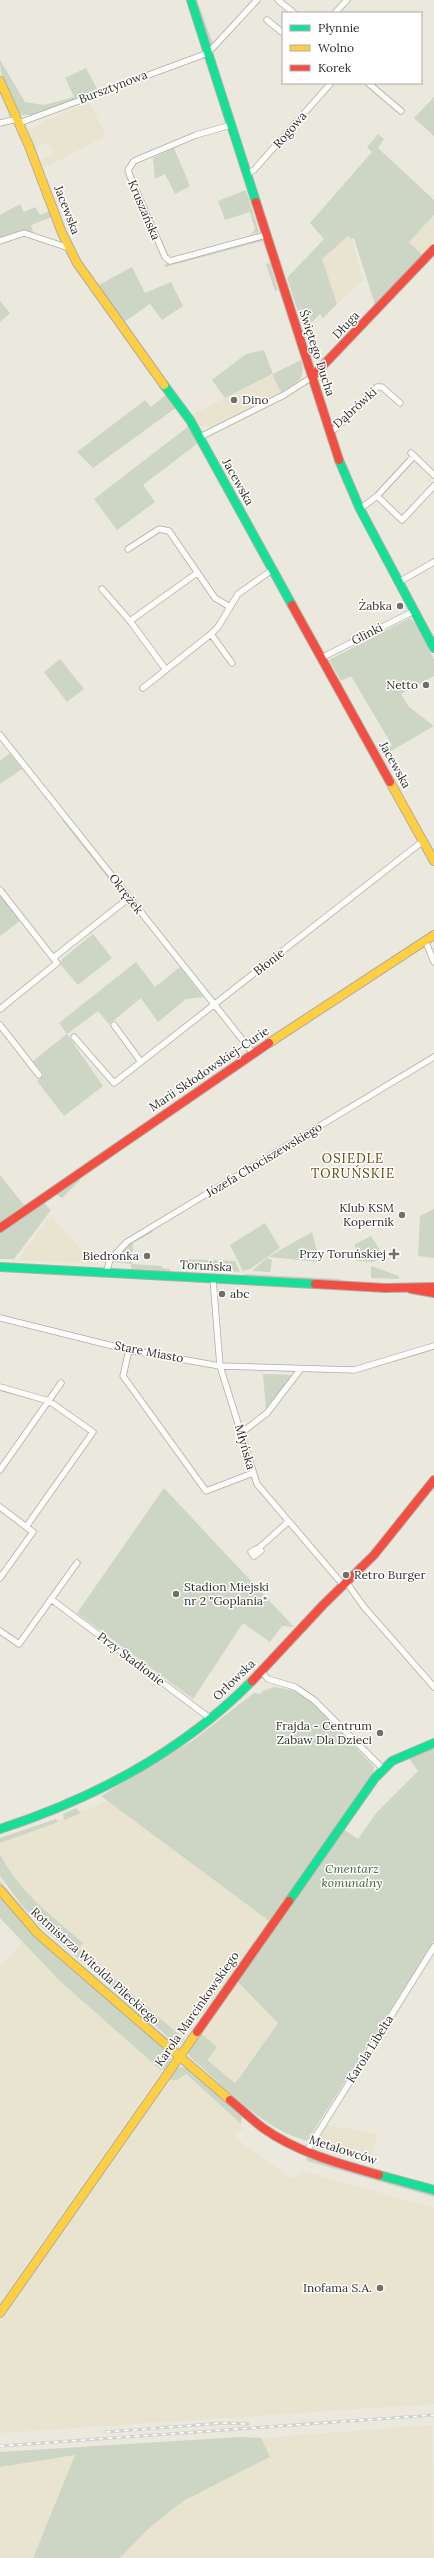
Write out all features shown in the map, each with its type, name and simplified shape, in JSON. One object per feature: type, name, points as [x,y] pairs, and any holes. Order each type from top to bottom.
[{"type":"street","name":"Świętego Ducha","points":[[191,0],[342,469],[360,509],[434,648]]},
{"type":"street","points":[[208,52],[257,0]]},
{"type":"street","points":[[278,0],[293,12]]},
{"type":"street","points":[[336,12],[347,0]]},
{"type":"street","points":[[267,20],[282,32]]},
{"type":"street","name":"Bursztynowa","points":[[0,123],[18,121],[208,52]]},
{"type":"street","name":"Jacewska","points":[[0,81],[18,121],[69,248],[92,287],[181,406],[200,437],[272,570],[434,861]]},
{"type":"street","name":"Rogowa","points":[[247,174],[254,170],[331,84]]},
{"type":"street","points":[[369,84],[401,111]]},
{"type":"street","name":"Kruszańska","points":[[231,125],[196,135],[134,161],[128,170],[165,257],[170,261],[266,235]]},
{"type":"street","points":[[0,241],[24,233],[69,248]]},
{"type":"street","name":"Długa","points":[[200,437],[284,395],[312,377],[434,248]]},
{"type":"street","name":"Dąbrówki","points":[[329,431],[335,429],[377,387],[382,387],[400,403]]},
{"type":"street","points":[[360,509],[377,496],[412,454],[434,475]]},
{"type":"street","points":[[377,496],[402,520],[434,486]]},
{"type":"street","points":[[128,549],[159,529],[163,528],[169,531],[215,598],[230,607]]},
{"type":"street","points":[[399,582],[434,562]]},
{"type":"street","points":[[144,688],[211,634],[218,627],[238,594],[272,570]]},
{"type":"street","points":[[130,621],[197,573]]},
{"type":"street","points":[[102,589],[130,621],[166,670]]},
{"type":"street","name":"Glinki","points":[[321,658],[414,611]]},
{"type":"street","points":[[211,634],[232,663]]},
{"type":"street","name":"Okrężek","points":[[0,735],[253,1053]]},
{"type":"street","name":"Błonie","points":[[74,1037],[114,1084],[423,841]]},
{"type":"street","points":[[0,890],[57,963],[0,1009]]},
{"type":"street","points":[[53,958],[129,898]]},
{"type":"street","name":"Marii Skłodowskiej-Curie","points":[[0,1228],[253,1053],[434,935]]},
{"type":"street","points":[[425,940],[434,962]]},
{"type":"street","points":[[0,1025],[40,1075]]},
{"type":"street","points":[[114,1025],[141,1062]]},
{"type":"street","points":[[0,1036],[5,1032]]},
{"type":"street","name":"Józefa Chociszewskiego","points":[[106,1273],[110,1260],[127,1242],[434,1057]]},
{"type":"street","name":"Toruńska","points":[[0,1268],[410,1289],[434,1287]]},
{"type":"street","name":"Młyńska","points":[[212,1279],[220,1366],[242,1433],[253,1473],[259,1487],[288,1522],[346,1584],[364,1607],[434,1687]]},
{"type":"street","name":"Toruńska","points":[[410,1289],[434,1294]]},
{"type":"street","name":"Stare Miasto","points":[[0,1318],[129,1350],[220,1366],[300,1370],[354,1370],[434,1346]]},
{"type":"street","points":[[129,1350],[123,1376],[206,1491],[253,1473]]},
{"type":"street","points":[[242,1433],[267,1413],[300,1370]]},
{"type":"street","points":[[0,1470],[61,1384]]},
{"type":"street","points":[[0,1387],[49,1401],[93,1432],[26,1527]]},
{"type":"street","name":"Orłowska","points":[[0,1829],[58,1811],[105,1788],[156,1758],[211,1719],[261,1671],[319,1609],[346,1584],[434,1480]]},
{"type":"street","points":[[0,1507],[33,1532],[0,1578]]},
{"type":"street","points":[[260,1547],[288,1522]]},
{"type":"street","points":[[0,1631],[19,1644],[77,1563]]},
{"type":"street","name":"Przy Stadionie","points":[[51,1599],[211,1719]]},
{"type":"street","points":[[261,1671],[268,1679],[295,1687],[314,1700],[382,1768]]},
{"type":"street","name":"Karola Marcinkowskiego","points":[[0,2313],[382,1768],[396,1759],[434,1743]]},
{"type":"street","name":"Rotmistrza Witolda Pileckiego","points":[[0,1890],[38,1934],[178,2057]]},
{"type":"street","name":"Karola Libelta","points":[[306,2152],[434,1947]]},
{"type":"street","name":"Metalowców","points":[[178,2057],[250,2118],[277,2137],[306,2152],[330,2161],[434,2190]]},
{"type":"shaded area","points":[[90,103],[106,136],[44,168],[40,160],[54,154],[49,142],[35,148],[28,130],[41,124],[41,122]]},
{"type":"shaded area","points":[[434,215],[434,242],[422,255],[409,242]]},
{"type":"shaded area","points":[[348,236],[352,239],[363,282],[361,281],[337,304],[322,259]]},
{"type":"shaded area","points":[[273,374],[281,392],[213,427],[200,426],[193,414]]},
{"type":"shaded area","points":[[51,1215],[93,1264],[18,1260]]},
{"type":"shaded area","points":[[108,1801],[269,1921],[184,2039],[79,1948],[83,1943],[27,1894],[9,1871],[0,1854],[0,1843]]},
{"type":"shaded area","points":[[23,1941],[61,1982],[162,2071],[0,2302],[0,1967]]},
{"type":"shaded area","points":[[237,1981],[278,2023],[235,2083],[207,2060],[217,2047],[201,2034]]},
{"type":"shaded area","points":[[185,2074],[245,2128],[233,2134],[241,2142],[292,2179],[302,2171],[434,2208],[434,2404],[0,2433],[0,2321],[167,2080]]},
{"type":"shaded area","points":[[327,2125],[378,2134],[372,2158],[368,2157],[366,2162],[313,2146]]},
{"type":"shaded area","points":[[432,2425],[434,2558],[120,2558],[148,2529],[183,2501],[270,2457],[261,2438]]},
{"type":"shaded area","points":[[75,2455],[33,2558],[0,2558],[0,2467]]},
{"type":"green space","points":[[194,0],[197,0],[214,46],[211,48]]},
{"type":"green space","points":[[0,60],[25,102],[44,105],[74,97],[65,78],[86,68],[98,91],[32,115],[22,115],[12,104],[5,90],[1,74]]},
{"type":"green space","points":[[434,97],[434,136],[414,118]]},
{"type":"green space","points":[[378,134],[384,139],[378,148],[434,200],[434,215],[409,242],[422,255],[375,305],[354,238],[352,239],[348,236],[322,259],[337,304],[323,318],[320,314],[304,330],[287,278],[324,239],[310,223],[372,152],[367,147]]},
{"type":"green space","points":[[174,148],[190,186],[175,194],[165,174],[155,179],[153,158]]},
{"type":"green space","points":[[246,190],[259,232],[250,235],[255,229],[250,212],[225,220],[218,201]]},
{"type":"green space","points":[[20,204],[24,212],[35,207],[40,215],[50,211],[52,217],[31,225],[33,232],[24,231],[0,239],[0,215]]},
{"type":"green space","points":[[262,239],[263,241],[165,267],[164,265]]},
{"type":"green space","points":[[270,263],[278,290],[275,291],[266,264]]},
{"type":"green space","points":[[132,267],[145,293],[171,282],[183,306],[162,320],[150,304],[124,322],[97,286]]},
{"type":"green space","points":[[0,301],[10,313],[0,322]]},
{"type":"green space","points":[[264,350],[273,374],[301,360],[303,372],[299,380],[281,392],[272,374],[225,398],[212,380],[246,354]]},
{"type":"green space","points":[[168,393],[177,407],[93,468],[77,452],[145,400],[151,407]]},
{"type":"green space","points":[[189,426],[198,443],[143,485],[155,502],[117,530],[94,499]]},
{"type":"green space","points":[[410,618],[421,630],[434,660],[434,676],[401,694],[409,707],[434,726],[384,755],[382,752],[392,745],[351,676],[341,681],[329,660]]},
{"type":"green space","points":[[60,659],[84,689],[67,702],[44,672]]},
{"type":"green space","points":[[10,753],[22,769],[0,784],[0,761]]},
{"type":"green space","points":[[62,820],[64,820],[123,895],[122,896]]},
{"type":"green space","points":[[0,886],[25,917],[0,936]]},
{"type":"green space","points":[[93,934],[112,958],[78,985],[61,965],[62,959]]},
{"type":"green space","points":[[136,962],[155,987],[180,967],[203,997],[186,999],[158,1022],[141,998],[109,1024],[98,1011],[67,1034],[59,1023]]},
{"type":"green space","points":[[67,1034],[103,1086],[64,1116],[37,1081],[44,1075],[33,1061]]},
{"type":"green space","points":[[0,1175],[24,1205],[0,1222]]},
{"type":"green space","points":[[78,1178],[80,1180],[62,1198],[56,1194]]},
{"type":"green space","points":[[43,1202],[51,1210],[14,1259],[0,1259],[0,1231]]},
{"type":"green space","points":[[434,1209],[434,1258],[418,1256],[420,1216]]},
{"type":"green space","points":[[265,1223],[280,1248],[250,1269],[243,1271],[230,1245]]},
{"type":"green space","points":[[152,1230],[153,1232],[133,1243],[132,1264],[162,1266],[162,1268],[170,1269],[170,1272],[131,1270],[131,1264],[112,1262],[128,1244]]},
{"type":"green space","points":[[312,1232],[320,1262],[269,1257],[273,1254]]},
{"type":"green space","points":[[371,1236],[383,1255],[374,1262],[356,1261],[355,1244]]},
{"type":"green space","points":[[267,1258],[272,1260],[270,1272],[252,1271]]},
{"type":"green space","points":[[184,1259],[235,1261],[240,1272],[184,1269]]},
{"type":"green space","points":[[371,1266],[399,1276],[399,1279],[371,1278]]},
{"type":"green space","points":[[245,1274],[340,1279],[341,1281],[244,1276]]},
{"type":"green space","points":[[263,1374],[292,1375],[266,1410]]},
{"type":"green space","name":"Stadion Miejski nr 2 \"Goplania\"","points":[[164,1488],[294,1627],[282,1626],[270,1642],[243,1623],[193,1699],[77,1613]]},
{"type":"green space","points":[[274,1687],[292,1690],[313,1703],[374,1767],[373,1773],[269,1921],[101,1796],[192,1741],[254,1693],[261,1694],[263,1691]]},
{"type":"green space","name":"Cmentarz komunalny","points":[[434,1747],[434,1941],[307,2141],[290,2135],[259,2117],[190,2057],[188,2052],[200,2033],[217,2047],[207,2060],[235,2083],[240,2077],[278,2023],[237,1981],[343,1829],[358,1839],[377,1812],[418,1771],[409,1758]]},
{"type":"green space","points":[[76,1808],[81,1813],[64,1820],[63,1814]]},
{"type":"green space","points":[[56,1819],[58,1822],[0,1843],[0,1838]]},
{"type":"green space","points":[[0,1854],[16,1880],[26,1891],[48,1913],[83,1943],[79,1948],[184,2039],[180,2044],[175,2043],[43,1928],[23,1907],[0,1876]]},
{"type":"green space","points":[[0,1881],[41,1930],[179,2048],[176,2049],[40,1932],[0,1886]]},
{"type":"green space","points":[[0,1895],[39,1939],[169,2052],[171,2057],[168,2065],[162,2071],[61,1982],[0,1918]]},
{"type":"green space","points":[[182,2067],[190,2070],[242,2115],[241,2124],[186,2074],[177,2080],[167,2080],[177,2068]]},
{"type":"green space","points":[[310,2156],[434,2193],[434,2197],[307,2161],[306,2157]]},
{"type":"green space","points":[[240,2437],[261,2438],[270,2457],[183,2501],[148,2529],[120,2558],[33,2558],[75,2455],[0,2467],[0,2452]]},
{"type":"railway","points":[[0,2446],[434,2415]]},
{"type":"railway","points":[[106,2432],[223,2423],[248,2424]]},
{"type":"traffic: fast","points":[[191,0],[256,202]]},
{"type":"traffic: fast","points":[[164,385],[190,420],[292,605]]},
{"type":"traffic: fast","points":[[339,460],[360,509],[434,648]]},
{"type":"traffic: fast","points":[[0,1267],[315,1284]]},
{"type":"traffic: fast","points":[[0,1829],[70,1803],[135,1770],[167,1751],[196,1730],[252,1681]]},
{"type":"traffic: fast","points":[[289,1901],[375,1778],[392,1761],[434,1743]]},
{"type":"traffic: fast","points":[[379,2175],[434,2190]]},
{"type":"traffic: slow","points":[[0,81],[29,146],[62,233],[77,263],[164,385]]},
{"type":"traffic: slow","points":[[390,782],[434,861]]},
{"type":"traffic: slow","points":[[269,1043],[434,935]]},
{"type":"traffic: slow","points":[[0,1890],[38,1934],[230,2100]]},
{"type":"traffic: slow","points":[[0,2313],[197,2032]]},
{"type":"traffic: jam","points":[[256,202],[339,460]]},
{"type":"traffic: jam","points":[[312,377],[434,249]]},
{"type":"traffic: jam","points":[[292,605],[390,782]]},
{"type":"traffic: jam","points":[[0,1228],[269,1043]]},
{"type":"traffic: jam","points":[[315,1284],[385,1288],[434,1287]]},
{"type":"traffic: jam","points":[[411,1289],[434,1293]]},
{"type":"traffic: jam","points":[[252,1681],[323,1605],[374,1555],[434,1480]]},
{"type":"traffic: jam","points":[[197,2032],[289,1901]]},
{"type":"traffic: jam","points":[[230,2100],[263,2128],[290,2144],[304,2151],[379,2175]]},
{"type":"place","name":"Dino","points":[[234,400]]},
{"type":"place","name":"Żabka","points":[[400,606]]},
{"type":"place","name":"Netto","points":[[426,685]]},
{"type":"place","name":"Klub KSM Kopernik","points":[[402,1215]]},
{"type":"place","name":"Przy Toruńskiej","points":[[394,1254]]},
{"type":"place","name":"Biedronka","points":[[147,1256]]},
{"type":"place","name":"abc","points":[[222,1294]]},
{"type":"place","name":"Retro Burger","points":[[346,1575]]},
{"type":"place","name":"Stadion Miejski nr 2 \"Goplania\"","points":[[176,1594]]},
{"type":"place","name":"Frajda - Centrum Zabaw Dla Dzieci","points":[[380,1733]]},
{"type":"place","name":"Inofama S.A.","points":[[380,2288]]},
{"type":"district","name":"OSIEDLE TORUŃSKIE","points":[[353,1166]]}]
